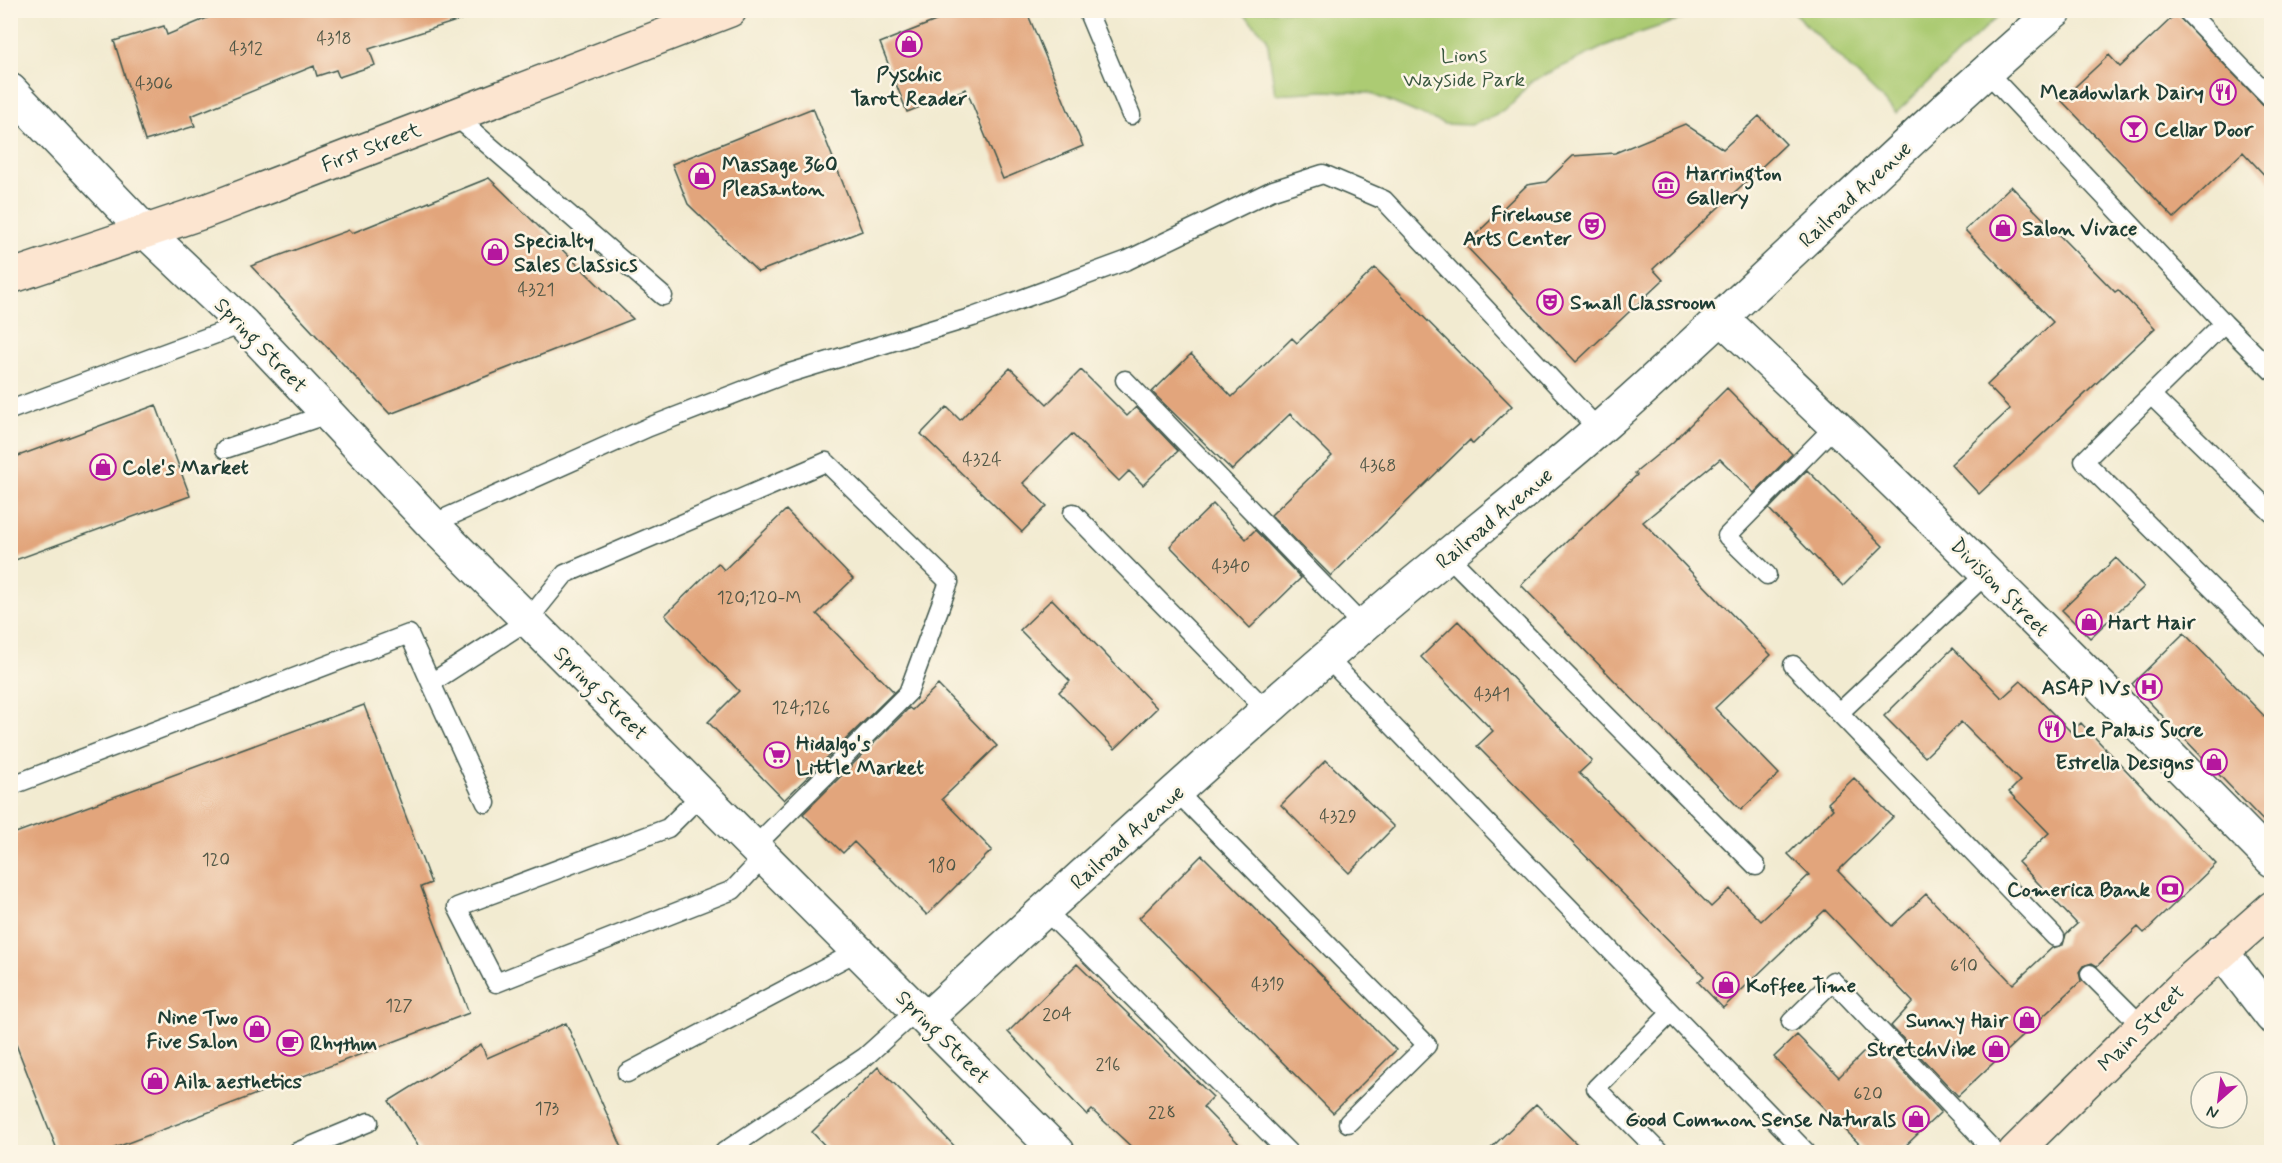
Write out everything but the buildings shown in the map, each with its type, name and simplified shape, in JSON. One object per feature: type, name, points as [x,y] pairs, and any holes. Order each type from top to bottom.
[{"type":"street","name":"First Street","points":[[10,277],[203,212],[730,10]]},
{"type":"street","name":"Railroad Avenue","points":[[921,1015],[1044,910],[1327,658],[1449,557],[1723,319],[1986,70],[2056,10]]},
{"type":"street","name":"Spring Street","points":[[10,90],[145,231],[243,324],[432,524],[1058,1152]]},
{"type":"street","name":"Division Street","points":[[1723,319],[1836,425],[1987,573],[2271,860]]},
{"type":"street","name":"Main Street","points":[[2015,1152],[2142,1026],[2271,908]]},
{"type":"street","points":[[2222,951],[2271,1017]]},
{"type":"lane","points":[[1087,10],[1131,115]]},
{"type":"lane","points":[[2186,10],[2271,99]]},
{"type":"lane","points":[[1986,70],[2271,371]]},
{"type":"lane","points":[[454,115],[663,296]]},
{"type":"lane","points":[[432,524],[649,427],[783,375],[973,317],[1128,260],[1273,190],[1323,174],[1384,200],[1598,429]]},
{"type":"lane","points":[[2224,323],[2084,461],[2271,648]]},
{"type":"lane","points":[[10,410],[243,324]]},
{"type":"lane","points":[[1125,380],[1364,626]]},
{"type":"lane","points":[[2151,394],[2271,513]]},
{"type":"lane","points":[[225,449],[327,414]]},
{"type":"lane","points":[[1767,575],[1727,536],[1836,425]]},
{"type":"lane","points":[[430,683],[528,620],[565,574],[826,462],[949,582],[908,693],[759,852],[733,890],[496,983],[457,907],[668,828],[702,794]]},
{"type":"lane","points":[[1073,513],[1268,712]]},
{"type":"lane","points":[[1449,557],[1756,866]]},
{"type":"lane","points":[[1839,713],[1987,573]]},
{"type":"lane","points":[[10,786],[409,634],[486,802]]},
{"type":"lane","points":[[1327,658],[1806,1152]]},
{"type":"lane","points":[[1793,665],[2055,937]]},
{"type":"lane","points":[[1177,792],[1427,1045],[1348,1123]]},
{"type":"lane","points":[[1044,910],[1288,1152]]},
{"type":"lane","points":[[627,1073],[858,951]]},
{"type":"lane","points":[[2090,974],[2142,1026]]},
{"type":"lane","points":[[1791,1022],[1833,981],[1995,1152]]},
{"type":"lane","points":[[1659,1152],[1596,1088],[1671,1013]]},
{"type":"lane","points":[[724,1152],[865,1057],[921,1015]]},
{"type":"lane","points":[[297,1152],[369,1122]]},
{"type":"green space","name":"Lions Wayside Park","points":[[1241,11],[1705,11],[1616,41],[1530,82],[1513,103],[1493,117],[1471,125],[1444,124],[1369,93],[1324,91],[1275,94],[1267,38]]},
{"type":"green space","points":[[1792,11],[2003,11],[1896,113]]},
{"type":"place","name":"Pyschic Tarot Reader","points":[[909,44]]},
{"type":"place","name":"Meadowlark Dairy","points":[[2223,92]]},
{"type":"place","name":"Cellar Door","points":[[2134,129]]},
{"type":"place","name":"Massage 360 Pleasanton","points":[[702,176]]},
{"type":"place","name":"Harrington Gallery","points":[[1666,185]]},
{"type":"place","name":"Firehouse Arts Center","points":[[1592,226]]},
{"type":"place","name":"Salon Vivace","points":[[2003,228]]},
{"type":"place","name":"Specialty Sales Classics","points":[[495,252]]},
{"type":"place","name":"Small Classroom","points":[[1550,302]]},
{"type":"place","name":"Cole's Market","points":[[103,467]]},
{"type":"place","name":"Hart Hair","points":[[2089,622]]},
{"type":"place","name":"ASAP IVs","points":[[2149,687]]},
{"type":"place","name":"Le Palais Sucre","points":[[2052,729]]},
{"type":"place","name":"Hidalgo's Little Market","points":[[777,755]]},
{"type":"place","name":"Estrella Designs","points":[[2214,762]]},
{"type":"place","name":"Comerica Bank","points":[[2170,889]]},
{"type":"place","name":"Koffee Time","points":[[1726,985]]},
{"type":"place","name":"Sunny Hair","points":[[2027,1020]]},
{"type":"place","name":"Nine Two Five Salon","points":[[257,1029]]},
{"type":"place","name":"Rhythm","points":[[290,1043]]},
{"type":"place","name":"StretchVibe","points":[[1996,1049]]},
{"type":"place","name":"Aila aesthetics","points":[[155,1081]]},
{"type":"place","name":"Good Common Sense Naturals","points":[[1916,1119]]}]
